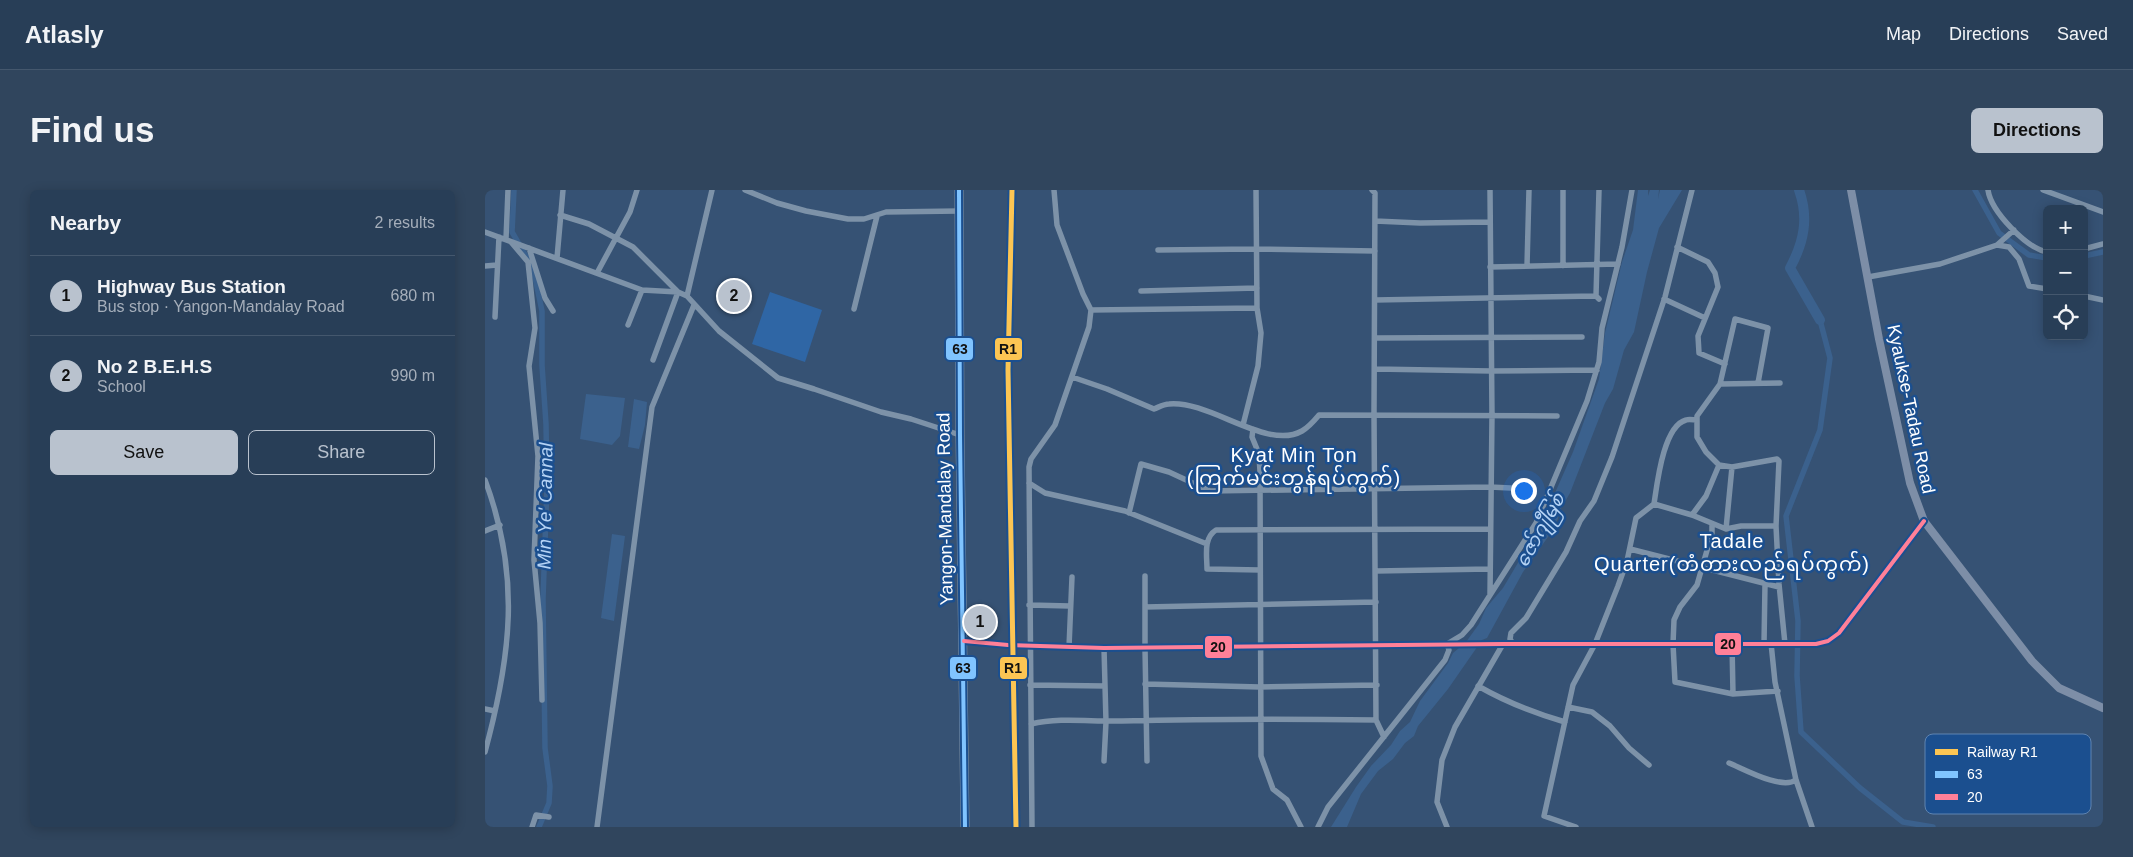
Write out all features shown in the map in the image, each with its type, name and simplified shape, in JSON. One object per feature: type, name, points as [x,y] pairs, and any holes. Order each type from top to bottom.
[{"type":"highway","name":"Yangon-Mandalay Road","points":[[959,190],[965,827]]},
{"type":"main road","name":"Kyaukse-Tadau Road","points":[[1851,190],[1910,483],[1924,521],[2031,661],[2059,688],[2103,708]]},
{"type":"street","points":[[508,190],[508,240],[528,262],[535,328],[529,366],[532,408],[537,430],[538,448],[534,560],[540,624],[542,700]]},
{"type":"street","points":[[557,258],[563,190]]},
{"type":"street","points":[[597,273],[630,212],[637,190]]},
{"type":"street","points":[[687,296],[712,190]]},
{"type":"street","points":[[745,190],[777,203],[829,216],[864,219],[886,212],[959,211]]},
{"type":"street","points":[[1031,827],[1029,483],[1031,459],[1055,425],[1089,328],[1091,310],[1075,276],[1057,226],[1054,190]]},
{"type":"street","points":[[1243,425],[1258,366],[1261,333],[1257,308],[1256,190]]},
{"type":"street","points":[[1372,190],[1375,193],[1374,414],[1377,720],[1384,737]]},
{"type":"street","points":[[1489,597],[1492,415],[1490,190]]},
{"type":"street","points":[[1527,266],[1529,190]]},
{"type":"street","points":[[1563,190],[1563,266]]},
{"type":"street","points":[[1375,300],[1597,298],[1599,190]]},
{"type":"street","points":[[1447,644],[1462,635],[1471,625],[1536,523],[1587,401],[1597,370],[1602,328],[1618,264],[1632,190]]},
{"type":"street","points":[[1513,644],[1510,639],[1511,633],[1526,618],[1594,501],[1612,457],[1664,299],[1692,190]]},
{"type":"street","points":[[1988,190],[1996,207],[2014,230],[2029,245],[2043,250]]},
{"type":"street","points":[[2043,190],[2103,212]]},
{"type":"street","points":[[560,215],[589,224],[633,246],[678,292]]},
{"type":"street","points":[[854,309],[877,216]]},
{"type":"street","points":[[1375,221],[1420,223],[1489,222]]},
{"type":"street","points":[[1868,277],[1940,264],[1997,245],[2014,230]]},
{"type":"street","points":[[485,232],[642,290],[678,292],[687,296],[725,336],[778,378],[881,412],[911,419],[960,435]]},
{"type":"street","points":[[495,317],[499,237]]},
{"type":"street","points":[[2088,248],[2103,244]]},
{"type":"street","points":[[1997,245],[2009,247],[2019,258],[2029,286],[2043,288]]},
{"type":"street","points":[[1677,247],[1708,262],[1715,272],[1718,287],[1697,336],[1699,353],[1725,364]]},
{"type":"street","points":[[529,248],[545,298],[553,311]]},
{"type":"street","points":[[1158,250],[1375,251]]},
{"type":"street","points":[[1490,267],[1618,264]]},
{"type":"street","points":[[485,266],[497,265]]},
{"type":"street","points":[[1141,291],[1257,288]]},
{"type":"street","points":[[628,325],[642,290]]},
{"type":"street","points":[[653,360],[678,292]]},
{"type":"street","points":[[2088,297],[2103,300]]},
{"type":"street","points":[[1664,299],[1705,318]]},
{"type":"street","points":[[597,827],[652,407],[694,304]]},
{"type":"street","points":[[1091,310],[1257,308]]},
{"type":"street","points":[[1757,383],[1768,328],[1735,319],[1720,384],[1697,416],[1697,437],[1706,452],[1719,466],[1732,467],[1777,459],[1779,461],[1776,526],[1779,587],[1788,644]]},
{"type":"street","points":[[1375,338],[1582,338]]},
{"type":"street","points":[[1375,369],[1597,370]]},
{"type":"street","points":[[1072,377],[1107,389],[1154,409],[1168,404],[1189,405],[1253,429],[1283,436],[1294,435],[1303,431],[1319,415],[1557,416]]},
{"type":"street","points":[[1720,384],[1780,383]]},
{"type":"street","points":[[1576,827],[1544,816],[1573,686],[1595,644],[1618,586],[1630,548],[1636,518],[1654,504],[1662,451],[1678,424],[1687,419],[1697,420]]},
{"type":"street","points":[[1253,429],[1252,437],[1259,454],[1260,492],[1261,756],[1273,789],[1287,800],[1301,827]]},
{"type":"street","points":[[1129,513],[1141,464],[1169,472],[1210,491],[1260,492],[1490,487],[1534,489]]},
{"type":"street","points":[[1691,515],[1706,496],[1719,466]]},
{"type":"street","points":[[1726,529],[1732,467]]},
{"type":"street","points":[[485,480],[499,525],[508,570],[509,638],[485,752]]},
{"type":"street","points":[[1029,483],[1045,493],[1129,513],[1207,544]]},
{"type":"street","points":[[1654,504],[1691,515],[1726,529],[1741,526],[1776,526]]},
{"type":"street","points":[[964,641],[1030,646],[1104,648],[1447,644],[1811,644],[1828,641],[1839,633],[1924,521]]},
{"type":"street","points":[[485,531],[499,525]]},
{"type":"street","points":[[1712,525],[1712,534],[1697,584],[1680,607],[1674,620],[1675,682],[1733,694],[1778,691]]},
{"type":"street","points":[[1260,570],[1207,569],[1207,544],[1211,533],[1216,530],[1491,529]]},
{"type":"street","points":[[1630,548],[1779,587]]},
{"type":"street","points":[[1376,571],[1490,569]]},
{"type":"street","points":[[1069,647],[1069,606],[1072,576]]},
{"type":"street","points":[[1145,576],[1147,761]]},
{"type":"street","points":[[1765,584],[1768,644],[1796,780],[1813,827]]},
{"type":"street","points":[[1145,607],[1376,602]]},
{"type":"street","points":[[1029,605],[1069,606]]},
{"type":"street","points":[[1318,827],[1328,807],[1445,660],[1449,650],[1447,644]]},
{"type":"street","points":[[1447,827],[1437,802],[1441,760],[1455,727],[1503,644]]},
{"type":"street","points":[[1732,644],[1733,694]]},
{"type":"street","points":[[1104,648],[1106,722],[1104,761]]},
{"type":"street","points":[[1145,684],[1260,687],[1377,685]]},
{"type":"street","points":[[1030,685],[1105,686]]},
{"type":"street","points":[[1478,686],[1496,697],[1528,711],[1565,722]]},
{"type":"street","points":[[1568,707],[1592,712],[1610,726],[1629,748],[1649,765]]},
{"type":"street","points":[[485,709],[495,711]]},
{"type":"street","points":[[1031,724],[1049,720],[1106,722],[1261,718],[1377,720]]},
{"type":"street","points":[[1729,763],[1775,782],[1790,783],[1796,780]]},
{"type":"street","points":[[532,827],[537,815],[549,817]]},
{"type":"shaded area","points":[[770,292],[822,310],[805,362],[752,344]]},
{"type":"water","name":"ဇော်ဂျီမြစ်","points":[[1638,190],[1648,190],[1648,196],[1650,190],[1659,190],[1658,199],[1660,190],[1682,190],[1659,228],[1634,332],[1624,350],[1613,389],[1605,403],[1570,493],[1559,512],[1558,519],[1548,537],[1523,572],[1487,638],[1482,640],[1448,689],[1418,726],[1414,736],[1405,743],[1393,759],[1378,771],[1361,794],[1347,827],[1331,827],[1371,766],[1391,745],[1400,731],[1410,722],[1420,701],[1448,663],[1453,653],[1466,642],[1479,624],[1486,608],[1503,588],[1522,556],[1551,502],[1573,452],[1599,379],[1605,333],[1622,262],[1633,230]]},
{"type":"water","points":[[586,394],[625,398],[620,436],[612,445],[580,439]]},
{"type":"water","points":[[634,399],[647,402],[645,425],[639,449],[628,447]]},
{"type":"water","points":[[612,534],[625,536],[614,621],[601,618]]},
{"type":"waterway","name":"Min Ye' Cannal","points":[[514,190],[512,232],[533,268],[542,311],[542,365],[546,424],[547,486],[543,599],[545,748],[550,786],[549,803],[539,827]]},
{"type":"waterway","points":[[1799,190],[1804,210],[1804,230],[1799,249],[1790,268],[1820,320]]},
{"type":"waterway","points":[[1975,190],[1999,233],[2029,255],[2043,257]]},
{"type":"waterway","points":[[2088,255],[2103,252]]},
{"type":"waterway","points":[[1820,320],[1830,358],[1820,430],[1786,516],[1798,621],[1797,676],[1801,732],[1860,788],[1903,822],[1933,827]]},
{"type":"rail line","name":"R1","points":[[1012,190],[1008,370],[1016,827]]},
{"type":"transit line","name":"63","points":[[959,190],[965,827]]},
{"type":"transit line","name":"20","points":[[964,641],[1008,645],[1104,648],[1503,644],[1816,644],[1828,641],[1839,633],[1924,521]]},
{"type":"place","name":"No 2 B.E.H.S","points":[[734,296]]},
{"type":"place","name":"Highway Bus Station","points":[[980,622]]},
{"type":"district","name":"Kyat Min Ton (ကြက်မင်းတွန်ရပ်ကွက်)","points":[[1294,466]]},
{"type":"district","name":"Tadale Quarter(တံတားလည်ရပ်ကွက်)","points":[[1732,552]]}]
